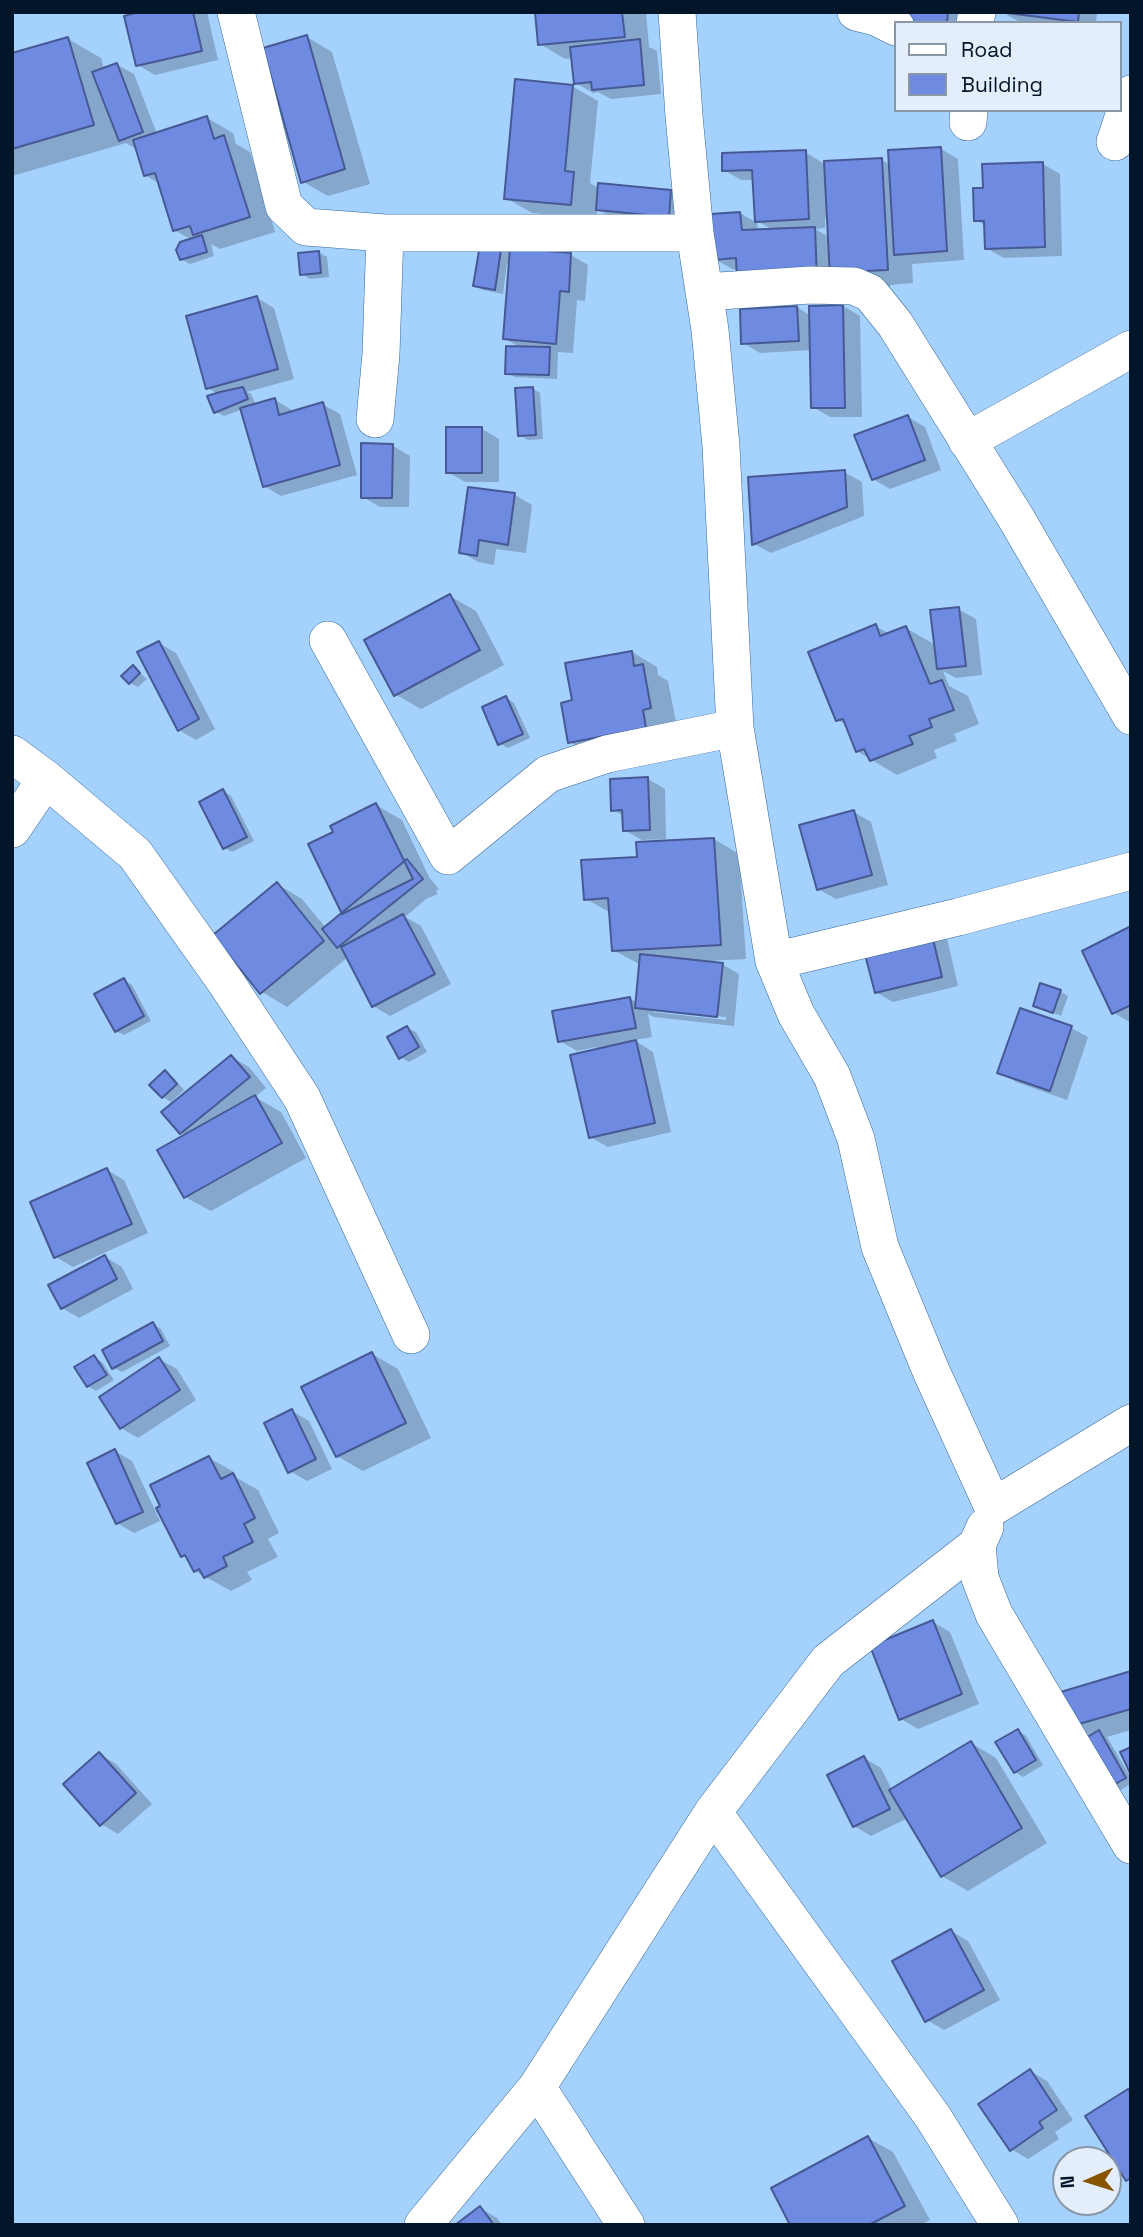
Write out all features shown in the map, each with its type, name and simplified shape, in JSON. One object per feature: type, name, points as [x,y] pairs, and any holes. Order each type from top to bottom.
[{"type":"street","points":[[236,12],[284,206],[306,227],[384,233],[695,233]]},
{"type":"street","points":[[677,12],[695,233],[710,330],[721,446],[735,728],[774,961],[796,1014],[832,1076],[856,1139],[880,1247],[931,1371],[993,1507]]},
{"type":"street","points":[[856,12],[876,17],[894,26]]},
{"type":"street","points":[[1115,142],[1131,94]]},
{"type":"street","points":[[375,419],[381,354],[384,233]]},
{"type":"street","points":[[704,292],[810,285],[854,286],[870,293],[895,324],[1023,529],[1131,716]]},
{"type":"street","points":[[967,441],[1131,349]]},
{"type":"street","points":[[328,640],[449,856],[548,774],[607,754],[735,728]]},
{"type":"street","points":[[12,754],[135,854],[228,984],[302,1098],[411,1335]]},
{"type":"street","points":[[12,829],[46,779]]},
{"type":"street","points":[[774,961],[958,917],[1131,870]]},
{"type":"street","points":[[1131,1423],[993,1507],[977,1545],[980,1578],[994,1614],[1131,1845]]},
{"type":"street","points":[[424,2225],[537,2087],[713,1812],[828,1661],[977,1545]]},
{"type":"street","points":[[713,1812],[933,2117],[1000,2225]]},
{"type":"street","points":[[537,2087],[626,2225]]},
{"type":"building","points":[[138,12],[193,12],[202,51],[136,66],[124,16]]},
{"type":"building","points":[[535,12],[622,12],[625,37],[538,45]]},
{"type":"building","points":[[892,12],[948,12],[947,21],[895,21]]},
{"type":"building","points":[[1000,12],[1079,12],[1078,21]]},
{"type":"building","points":[[307,35],[345,169],[301,183],[263,48]]},
{"type":"building","points":[[68,37],[94,125],[12,149],[12,53]]},
{"type":"building","points":[[640,39],[644,85],[592,90],[591,82],[574,84],[570,47]]},
{"type":"building","points":[[117,63],[143,132],[119,141],[92,72]]},
{"type":"building","points":[[515,79],[573,85],[565,171],[574,172],[571,205],[504,199]]},
{"type":"building","points":[[207,116],[214,139],[224,135],[250,217],[193,235],[190,226],[173,231],[155,173],[144,176],[133,140]]},
{"type":"building","points":[[941,147],[947,251],[894,255],[888,150]]},
{"type":"building","points":[[806,150],[809,219],[755,222],[752,170],[722,171],[722,153]]},
{"type":"building","points":[[882,158],[888,270],[865,271],[830,278],[824,161]]},
{"type":"building","points":[[1043,162],[1045,247],[985,249],[984,221],[974,221],[973,188],[983,188],[982,164]]},
{"type":"building","points":[[598,183],[671,190],[669,217],[596,210]]},
{"type":"building","points":[[740,212],[742,230],[815,227],[817,279],[737,282],[736,258],[713,260],[710,214]]},
{"type":"building","points":[[202,235],[207,252],[180,260],[176,250],[180,242]]},
{"type":"building","points":[[481,239],[502,243],[495,290],[473,286]]},
{"type":"building","points":[[510,248],[571,253],[569,292],[560,291],[556,344],[503,339]]},
{"type":"building","points":[[319,251],[321,273],[300,275],[298,253]]},
{"type":"building","points":[[257,296],[278,369],[206,389],[186,316]]},
{"type":"building","points":[[843,305],[845,408],[811,408],[809,306]]},
{"type":"building","points":[[797,306],[799,341],[741,344],[740,309]]},
{"type":"building","points":[[506,346],[550,347],[549,375],[505,374]]},
{"type":"building","points":[[243,387],[248,399],[214,413],[207,396]]},
{"type":"building","points":[[533,387],[536,435],[518,436],[515,388]]},
{"type":"building","points":[[275,398],[279,415],[323,402],[340,465],[263,487],[240,408]]},
{"type":"building","points":[[908,415],[925,460],[872,480],[854,435]]},
{"type":"building","points":[[446,427],[482,427],[482,473],[446,473]]},
{"type":"building","points":[[361,443],[393,444],[392,498],[361,498]]},
{"type":"building","points":[[845,470],[847,507],[752,545],[748,477]]},
{"type":"building","points":[[468,487],[515,493],[508,545],[479,540],[477,556],[459,553]]},
{"type":"building","points":[[450,594],[480,650],[394,696],[364,640]]},
{"type":"building","points":[[959,607],[966,666],[937,669],[930,610]]},
{"type":"building","points":[[876,624],[880,636],[906,626],[930,684],[942,680],[954,710],[929,719],[932,727],[909,736],[913,744],[870,761],[864,749],[856,752],[843,719],[836,721],[808,652]]},
{"type":"building","points":[[159,641],[199,719],[178,731],[137,652]]},
{"type":"building","points":[[632,651],[634,666],[643,664],[651,708],[643,710],[646,728],[568,743],[561,703],[572,700],[565,663]]},
{"type":"building","points":[[133,665],[140,673],[129,684],[121,676]]},
{"type":"building","points":[[506,696],[523,734],[498,745],[482,707]]},
{"type":"building","points":[[648,777],[650,830],[623,831],[622,810],[611,811],[610,779]]},
{"type":"building","points":[[223,789],[247,837],[223,849],[199,802]]},
{"type":"building","points":[[376,803],[413,879],[342,914],[308,844],[333,832],[330,826]]},
{"type":"building","points":[[854,810],[872,875],[817,890],[799,825]]},
{"type":"building","points":[[714,838],[721,945],[612,951],[608,898],[584,900],[581,860],[637,857],[636,842]]},
{"type":"building","points":[[407,859],[423,879],[337,948],[322,929]]},
{"type":"building","points":[[277,882],[324,941],[260,994],[213,935]]},
{"type":"building","points":[[403,914],[435,974],[372,1007],[341,947]]},
{"type":"building","points":[[929,922],[942,977],[875,993],[861,939]]},
{"type":"building","points":[[1131,926],[1131,1005],[1112,1014],[1082,951]]},
{"type":"building","points":[[640,954],[723,963],[717,1017],[635,1008]]},
{"type":"building","points":[[124,978],[144,1016],[115,1032],[94,994]]},
{"type":"building","points":[[1040,983],[1061,990],[1053,1013],[1033,1006]]},
{"type":"building","points":[[630,997],[636,1028],[558,1042],[552,1011]]},
{"type":"building","points":[[1020,1008],[1072,1026],[1050,1091],[997,1073]]},
{"type":"building","points":[[407,1026],[419,1047],[399,1059],[387,1037]]},
{"type":"building","points":[[636,1040],[655,1123],[589,1138],[570,1055]]},
{"type":"building","points":[[231,1055],[250,1077],[180,1134],[161,1112]]},
{"type":"building","points":[[165,1070],[177,1084],[162,1098],[149,1085]]},
{"type":"building","points":[[255,1095],[282,1143],[184,1198],[157,1150]]},
{"type":"building","points":[[107,1168],[132,1224],[54,1258],[30,1202]]},
{"type":"building","points":[[105,1255],[117,1279],[61,1309],[48,1285]]},
{"type":"building","points":[[153,1322],[163,1341],[112,1369],[102,1350]]},
{"type":"building","points":[[372,1352],[406,1423],[336,1457],[301,1387]]},
{"type":"building","points":[[94,1355],[107,1375],[87,1387],[74,1367]]},
{"type":"building","points":[[159,1357],[180,1390],[120,1429],[99,1397]]},
{"type":"building","points":[[292,1409],[316,1459],[288,1473],[264,1423]]},
{"type":"building","points":[[115,1449],[143,1512],[116,1524],[87,1463]]},
{"type":"building","points":[[209,1456],[221,1479],[233,1473],[255,1518],[244,1524],[253,1542],[223,1557],[227,1566],[204,1578],[199,1569],[194,1572],[185,1555],[181,1557],[156,1508],[160,1506],[150,1485]]},
{"type":"building","points":[[933,1620],[962,1694],[899,1720],[870,1646]]},
{"type":"building","points":[[1131,1671],[1131,1709],[1065,1728],[1054,1694]]},
{"type":"building","points":[[1018,1729],[1036,1760],[1014,1773],[995,1742]]},
{"type":"building","points":[[1099,1730],[1126,1778],[1108,1788],[1081,1741]]},
{"type":"building","points":[[971,1741],[1022,1828],[941,1877],[889,1790]]},
{"type":"building","points":[[1131,1747],[1131,1775],[1120,1752]]},
{"type":"building","points":[[99,1752],[136,1793],[100,1826],[63,1784]]},
{"type":"building","points":[[864,1756],[890,1809],[853,1827],[827,1775]]},
{"type":"building","points":[[951,1929],[984,1990],[925,2022],[892,1961]]},
{"type":"building","points":[[1030,2069],[1057,2110],[1039,2122],[1043,2128],[1010,2151],[978,2104]]},
{"type":"building","points":[[1128,2089],[1131,2092],[1131,2178],[1126,2181],[1122,2175],[1122,2146],[1104,2146],[1085,2116]]},
{"type":"building","points":[[868,2136],[905,2206],[869,2225],[790,2225],[771,2188]]},
{"type":"building","points":[[480,2206],[494,2225],[455,2225]]}]
